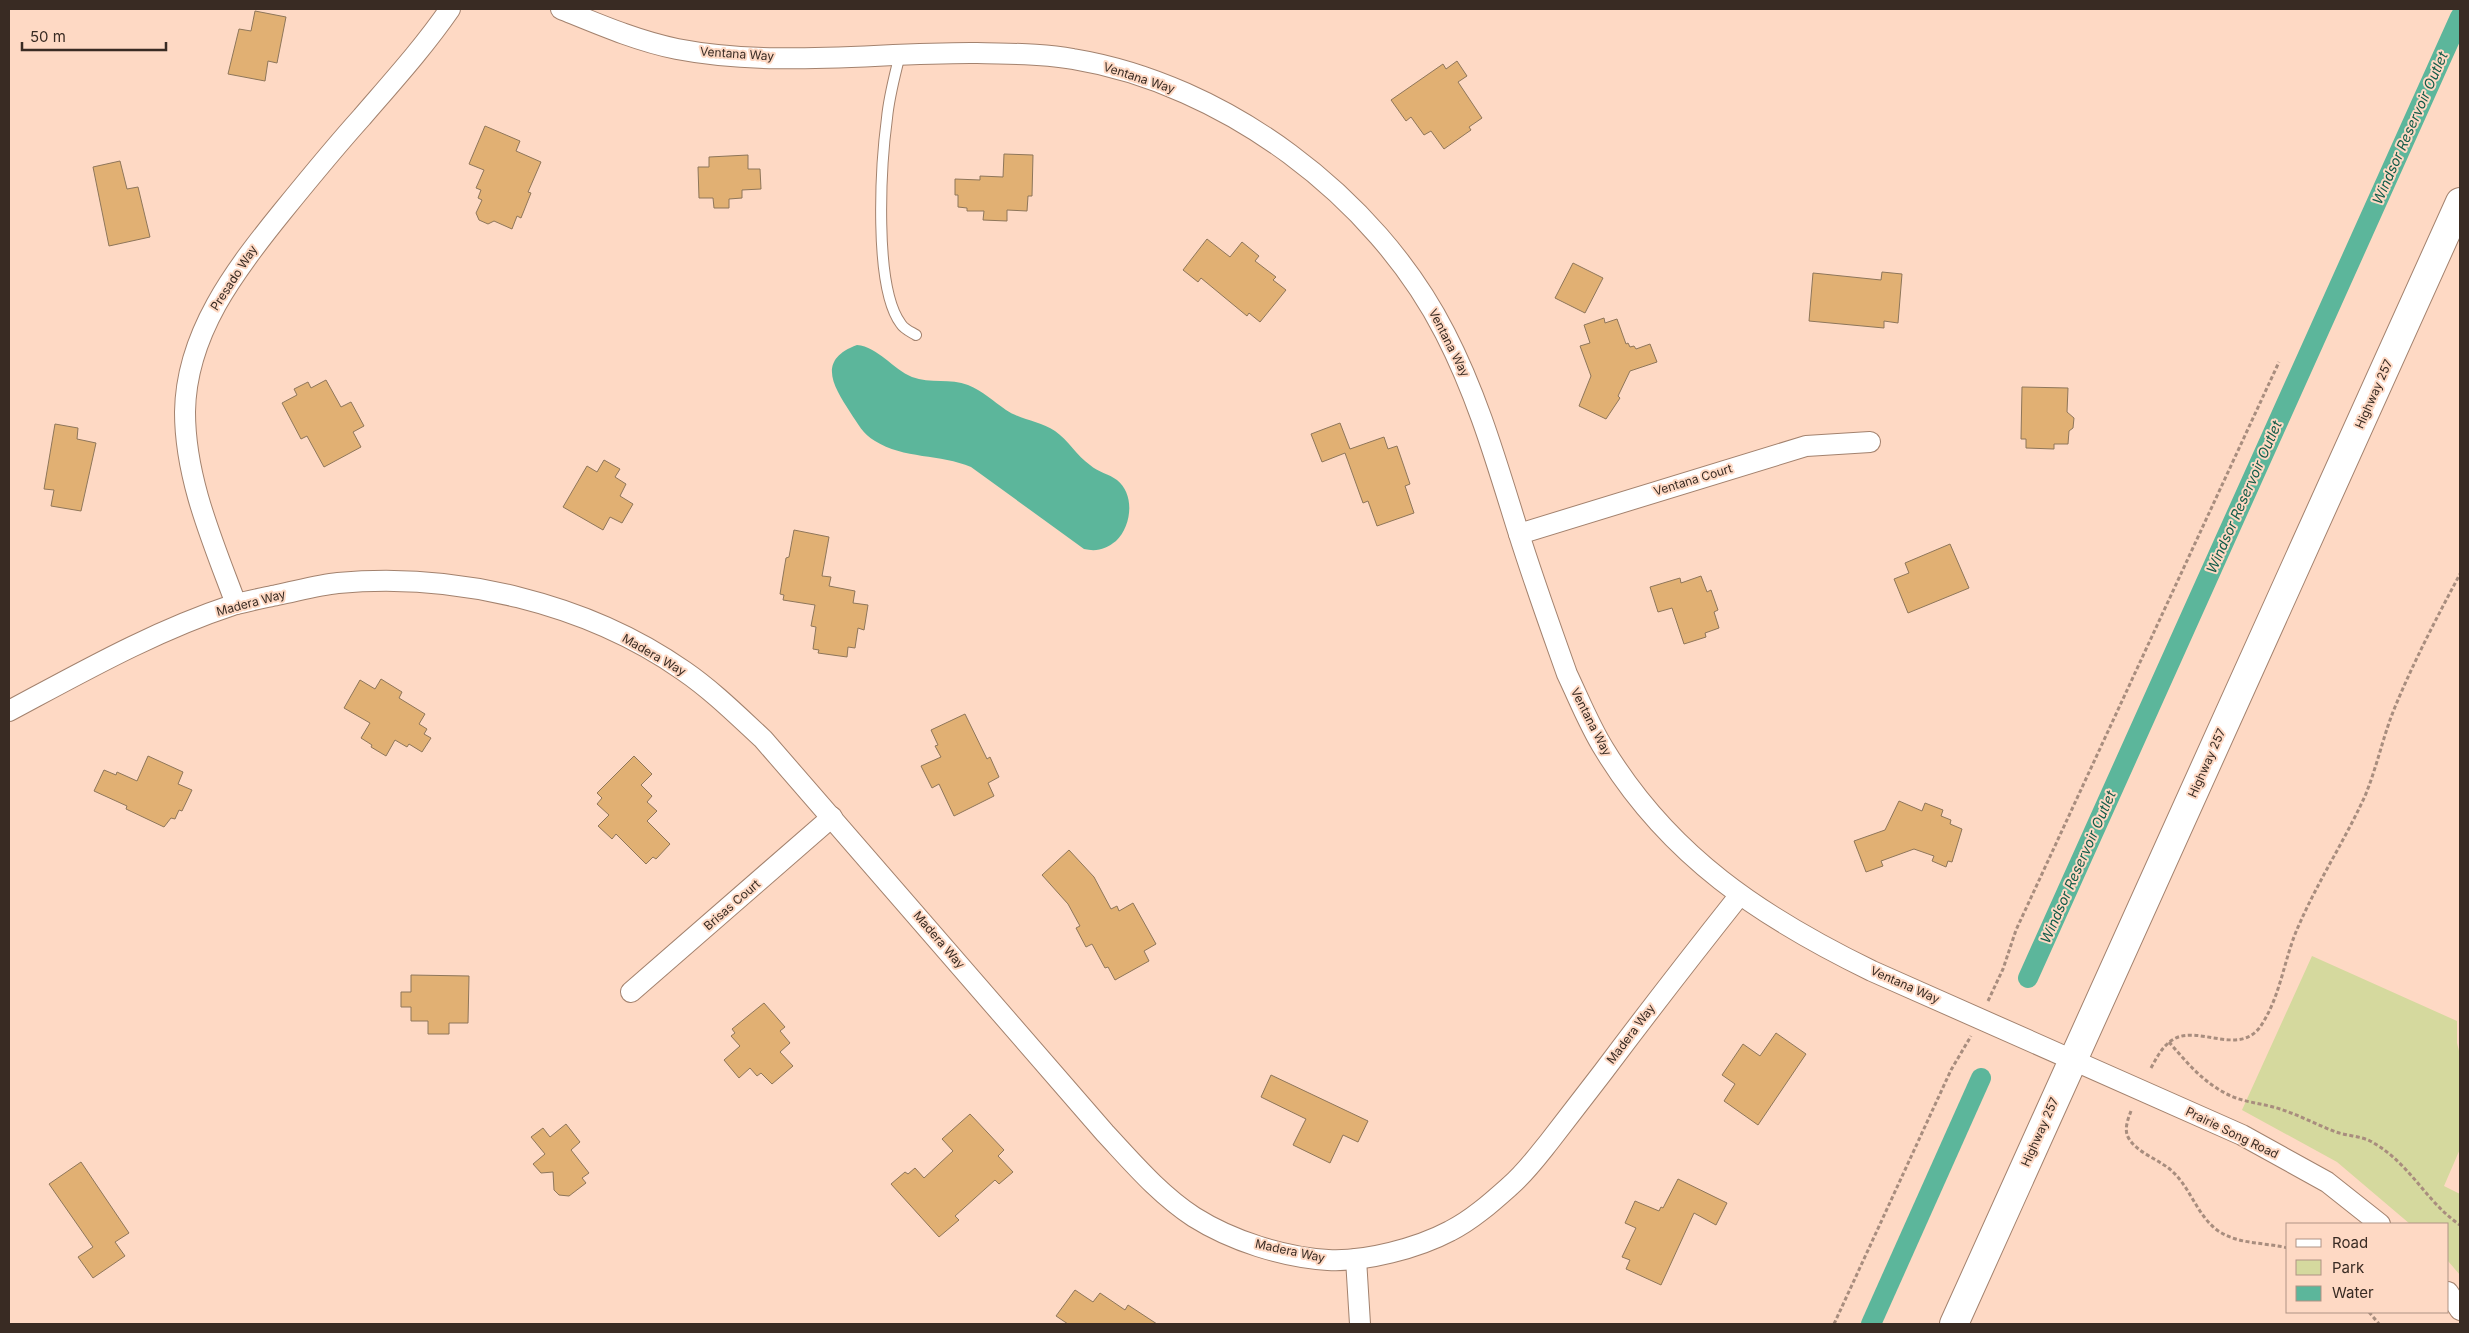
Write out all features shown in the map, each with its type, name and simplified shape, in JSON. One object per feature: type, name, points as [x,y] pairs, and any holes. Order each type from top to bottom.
[{"type":"main road","name":"Highway 257","points":[[1954,1324],[2460,202]]},
{"type":"street","name":"Presado Way","points":[[236,604],[202,512],[192,474],[186,438],[187,393],[200,341],[212,310],[246,257],[325,159],[417,55],[450,9]]},
{"type":"street","name":"Ventana Way","points":[[561,9],[654,42],[703,53],[790,58],[900,54],[1021,54],[1072,58],[1118,70],[1185,94],[1228,115],[1293,156],[1353,209],[1378,235],[1407,269],[1444,330],[1474,397],[1494,450],[1519,534],[1567,674],[1603,747],[1645,807],[1670,836],[1706,870],[1739,896],[1819,945],[2073,1060]]},
{"type":"street","name":"Ventana Court","points":[[1519,534],[1806,446],[1870,442]]},
{"type":"street","name":"Madera Way","points":[[9,710],[148,638],[236,604],[338,583],[428,582],[468,587],[574,615],[634,642],[684,671],[723,702],[763,738],[1105,1133],[1146,1178],[1175,1203],[1219,1231],[1265,1248],[1328,1260],[1356,1259],[1421,1244],[1450,1231],[1470,1219],[1512,1185],[1572,1113],[1739,896]]},
{"type":"street","name":"Brisas Court","points":[[631,992],[832,817]]},
{"type":"street","name":"Prairie Song Road","points":[[2073,1060],[2242,1135],[2327,1182],[2379,1223]]},
{"type":"street","points":[[1356,1259],[1360,1324]]},
{"type":"street","points":[[2449,1294],[2460,1310]]},
{"type":"lane","points":[[900,54],[887,117],[883,168],[882,239],[886,282],[892,305],[901,324],[916,335]]},
{"type":"path","points":[[1834,1324],[1951,1070],[1980,1019],[2003,969],[2016,930],[2279,362]]},
{"type":"path","points":[[2151,1068],[2164,1046],[2176,1038],[2190,1036],[2235,1040],[2250,1037],[2260,1027],[2280,981],[2298,927],[2366,794],[2395,708],[2435,620],[2460,574]]},
{"type":"path","points":[[2169,1042],[2189,1065],[2211,1085],[2235,1098],[2279,1109],[2346,1136],[2370,1141],[2389,1152],[2402,1164],[2447,1216],[2460,1224]]},
{"type":"path","points":[[2132,1111],[2127,1124],[2127,1136],[2134,1145],[2161,1161],[2175,1174],[2204,1218],[2218,1230],[2240,1240],[2286,1248]]},
{"type":"path","points":[[2370,1313],[2378,1324]]},
{"type":"green space","points":[[2312,956],[2457,1021],[2457,1043],[2460,1055],[2460,1149],[2444,1186],[2460,1194],[2460,1275],[2449,1262],[2449,1223],[2409,1223],[2337,1162],[2242,1110]]},
{"type":"water","points":[[857,345],[879,354],[912,377],[955,382],[973,387],[1006,410],[1055,431],[1085,461],[1114,478],[1123,486],[1129,501],[1129,510],[1128,519],[1121,535],[1116,541],[1105,548],[1097,550],[1084,549],[971,467],[947,460],[898,451],[886,447],[871,438],[861,428],[844,403],[834,384],[832,375],[836,358],[844,351]]},
{"type":"building","points":[[255,11],[286,17],[277,63],[268,61],[265,81],[228,74],[239,29],[251,31]]},
{"type":"building","points":[[1457,61],[1467,76],[1458,82],[1482,118],[1469,127],[1471,130],[1444,149],[1431,131],[1424,135],[1411,117],[1406,121],[1391,100],[1443,64],[1446,69]]},
{"type":"building","points":[[485,126],[520,141],[516,151],[541,162],[528,192],[531,193],[521,218],[517,216],[512,229],[494,221],[488,224],[479,220],[476,213],[482,200],[478,198],[481,190],[476,188],[484,170],[469,164]]},
{"type":"building","points":[[1004,154],[1033,155],[1032,196],[1028,196],[1027,211],[1007,210],[1007,221],[983,220],[984,211],[967,211],[967,208],[958,207],[958,195],[955,195],[955,179],[980,180],[980,176],[1003,177]]},
{"type":"building","points":[[748,155],[748,169],[760,169],[761,189],[742,190],[742,198],[729,199],[729,208],[714,208],[713,198],[699,198],[698,167],[709,167],[709,157]]},
{"type":"building","points":[[120,161],[127,189],[138,187],[150,237],[109,246],[93,167]]},
{"type":"building","points":[[1207,239],[1230,257],[1242,242],[1259,256],[1255,261],[1276,277],[1273,280],[1286,290],[1260,322],[1249,313],[1247,316],[1201,278],[1198,282],[1183,270]]},
{"type":"building","points":[[1573,263],[1603,278],[1585,313],[1555,298]]},
{"type":"building","points":[[1882,272],[1902,274],[1898,323],[1884,321],[1884,328],[1809,321],[1813,273],[1881,280]]},
{"type":"building","points":[[1604,318],[1605,323],[1617,319],[1626,344],[1628,343],[1630,347],[1634,346],[1636,349],[1650,344],[1657,362],[1630,371],[1618,396],[1620,398],[1606,419],[1579,406],[1591,376],[1580,346],[1590,343],[1584,325]]},
{"type":"building","points":[[326,380],[341,407],[351,402],[364,426],[353,432],[361,447],[324,467],[307,436],[301,439],[282,403],[297,395],[294,389],[308,382],[311,388]]},
{"type":"building","points":[[2022,387],[2068,388],[2067,412],[2074,418],[2073,428],[2069,431],[2068,444],[2054,444],[2054,449],[2026,448],[2026,439],[2021,439]]},
{"type":"building","points":[[1340,423],[1350,449],[1384,437],[1388,449],[1397,446],[1410,484],[1405,486],[1414,513],[1377,526],[1368,501],[1363,503],[1345,453],[1322,462],[1311,434]]},
{"type":"building","points":[[55,424],[78,428],[77,439],[96,443],[81,511],[51,506],[54,490],[44,489]]},
{"type":"building","points":[[604,460],[620,469],[615,477],[626,484],[620,496],[633,504],[622,523],[610,517],[603,530],[563,507],[587,466],[597,472]]},
{"type":"building","points":[[794,530],[829,537],[822,576],[831,577],[829,586],[855,591],[853,603],[868,605],[864,630],[858,628],[855,648],[848,647],[847,657],[818,653],[819,650],[813,649],[816,627],[811,626],[815,605],[783,600],[784,595],[780,594],[786,558],[789,557]]},
{"type":"building","points":[[1950,544],[1969,588],[1908,613],[1894,579],[1909,573],[1905,563]]},
{"type":"building","points":[[1701,576],[1707,592],[1711,590],[1718,610],[1714,612],[1719,628],[1705,633],[1706,637],[1684,644],[1672,608],[1658,612],[1650,587],[1680,578],[1681,583]]},
{"type":"building","points":[[381,679],[402,692],[399,698],[425,714],[419,724],[427,729],[424,734],[431,738],[422,752],[409,744],[407,747],[395,740],[386,756],[361,738],[370,723],[344,708],[360,680],[375,689]]},
{"type":"building","points":[[965,714],[987,759],[990,757],[999,777],[988,783],[994,796],[954,816],[939,784],[932,788],[921,766],[941,757],[935,746],[938,745],[931,730]]},
{"type":"building","points":[[148,756],[183,772],[178,784],[192,790],[182,811],[179,810],[175,819],[171,818],[164,827],[126,809],[127,806],[94,791],[104,770],[116,775],[117,772],[137,781]]},
{"type":"building","points":[[634,756],[652,774],[641,785],[652,796],[647,802],[657,811],[647,821],[670,844],[656,859],[653,857],[646,864],[616,834],[612,839],[598,826],[609,815],[597,804],[602,798],[597,793]]},
{"type":"building","points":[[1899,801],[1922,811],[1925,803],[1943,810],[1941,816],[1951,820],[1950,824],[1962,829],[1952,862],[1948,861],[1946,867],[1932,861],[1934,856],[1914,849],[1881,861],[1883,866],[1866,872],[1854,841],[1885,830]]},
{"type":"building","points":[[1069,850],[1094,877],[1111,909],[1117,906],[1119,911],[1133,903],[1156,944],[1144,951],[1149,961],[1115,980],[1108,967],[1105,968],[1092,944],[1086,947],[1076,928],[1080,926],[1068,904],[1042,875]]},
{"type":"building","points":[[411,975],[469,976],[468,1023],[449,1023],[449,1034],[428,1034],[428,1021],[411,1021],[411,1007],[401,1007],[401,992],[411,992]]},
{"type":"building","points":[[764,1003],[785,1027],[780,1031],[790,1043],[780,1052],[793,1066],[772,1084],[761,1073],[757,1076],[750,1068],[739,1078],[724,1060],[740,1046],[731,1036],[735,1033],[732,1029]]},
{"type":"building","points":[[1776,1033],[1806,1054],[1758,1125],[1724,1101],[1735,1084],[1722,1075],[1743,1044],[1760,1056]]},
{"type":"building","points":[[1271,1075],[1368,1121],[1358,1142],[1343,1135],[1330,1163],[1293,1145],[1306,1119],[1261,1097]]},
{"type":"building","points":[[970,1114],[1004,1150],[998,1156],[1013,1172],[999,1184],[995,1180],[955,1216],[959,1220],[939,1237],[891,1184],[905,1172],[908,1174],[915,1168],[924,1178],[953,1151],[942,1139]]},
{"type":"building","points":[[566,1124],[580,1142],[571,1150],[589,1173],[582,1178],[586,1183],[569,1196],[559,1195],[554,1190],[553,1172],[541,1173],[533,1164],[545,1154],[531,1137],[543,1128],[550,1137]]},
{"type":"building","points":[[81,1162],[129,1233],[115,1242],[125,1256],[93,1278],[78,1257],[93,1247],[49,1184]]},
{"type":"building","points":[[1678,1179],[1727,1203],[1716,1225],[1694,1213],[1661,1285],[1626,1269],[1630,1260],[1622,1257],[1636,1228],[1625,1223],[1635,1201],[1659,1211],[1661,1207],[1663,1208]]},
{"type":"building","points":[[1075,1290],[1093,1302],[1100,1293],[1125,1310],[1128,1305],[1157,1324],[1068,1324],[1056,1316]]},
{"type":"waterway","name":"Windsor Reservoir Outlet","points":[[2028,978],[2460,17]]},
{"type":"waterway","name":"Windsor Reservoir Outlet","points":[[1871,1324],[1981,1078]]}]
